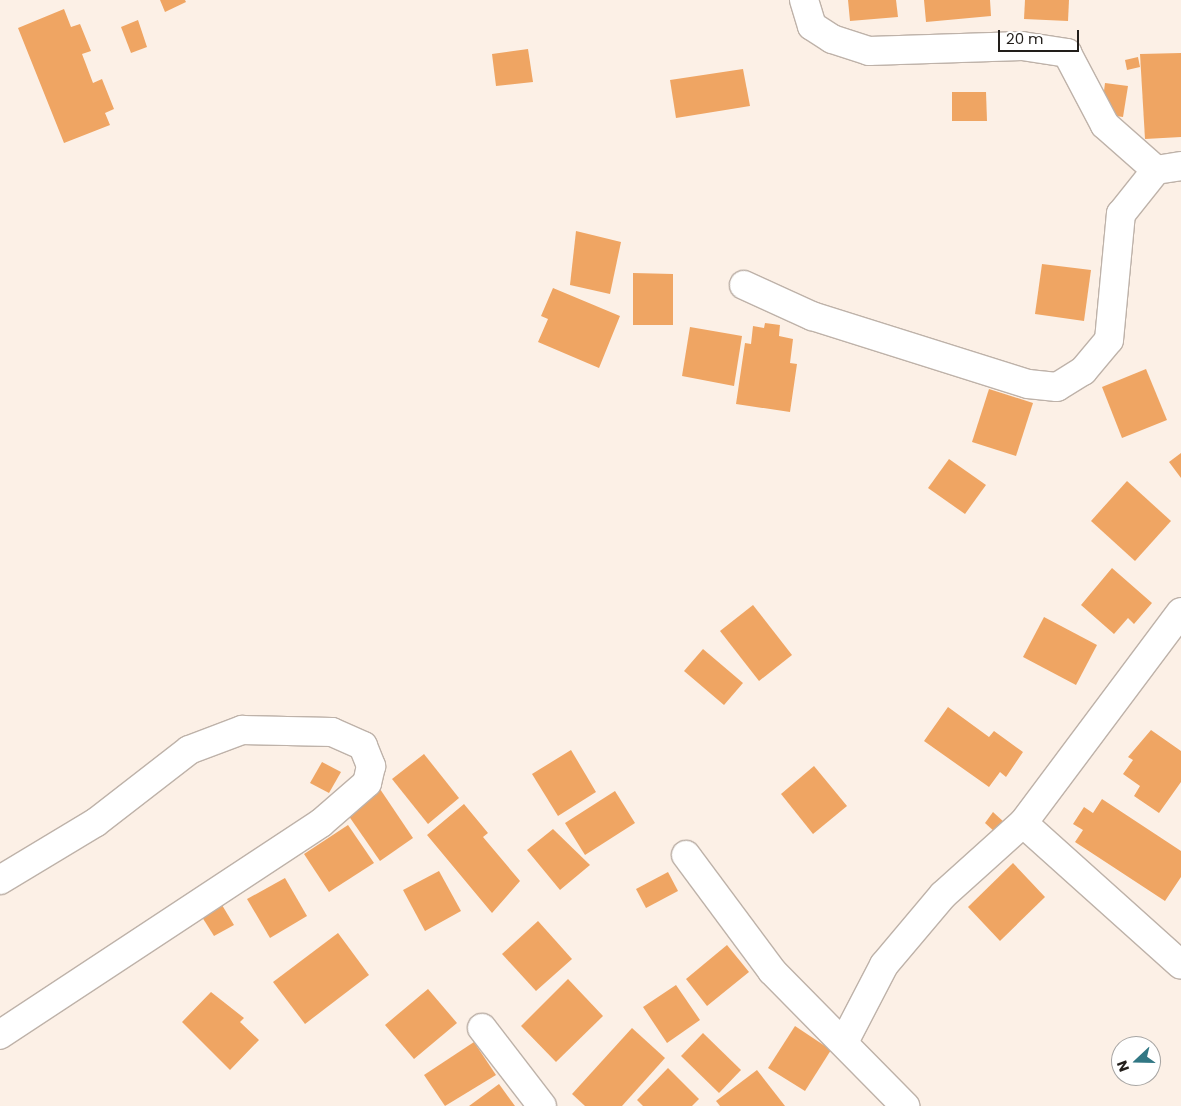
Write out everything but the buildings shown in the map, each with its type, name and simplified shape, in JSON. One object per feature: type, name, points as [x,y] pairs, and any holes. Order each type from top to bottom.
[{"type":"street","points":[[744,285],[812,316],[1028,384],[1057,386],[1084,371],[1109,340],[1120,214],[1168,168],[1105,125],[1067,53],[1022,46],[869,51],[832,39],[812,26],[804,0]]},
{"type":"street","points":[[844,1042],[884,965],[943,896],[1023,823],[1181,612]]},
{"type":"street","points":[[0,880],[95,823],[189,750],[242,730],[332,732],[364,746],[371,766],[367,783],[320,823],[0,1035]]},
{"type":"street","points":[[1023,823],[1181,965]]},
{"type":"street","points":[[686,855],[772,970],[905,1106]]},
{"type":"street","points":[[482,1028],[542,1106]]}]
